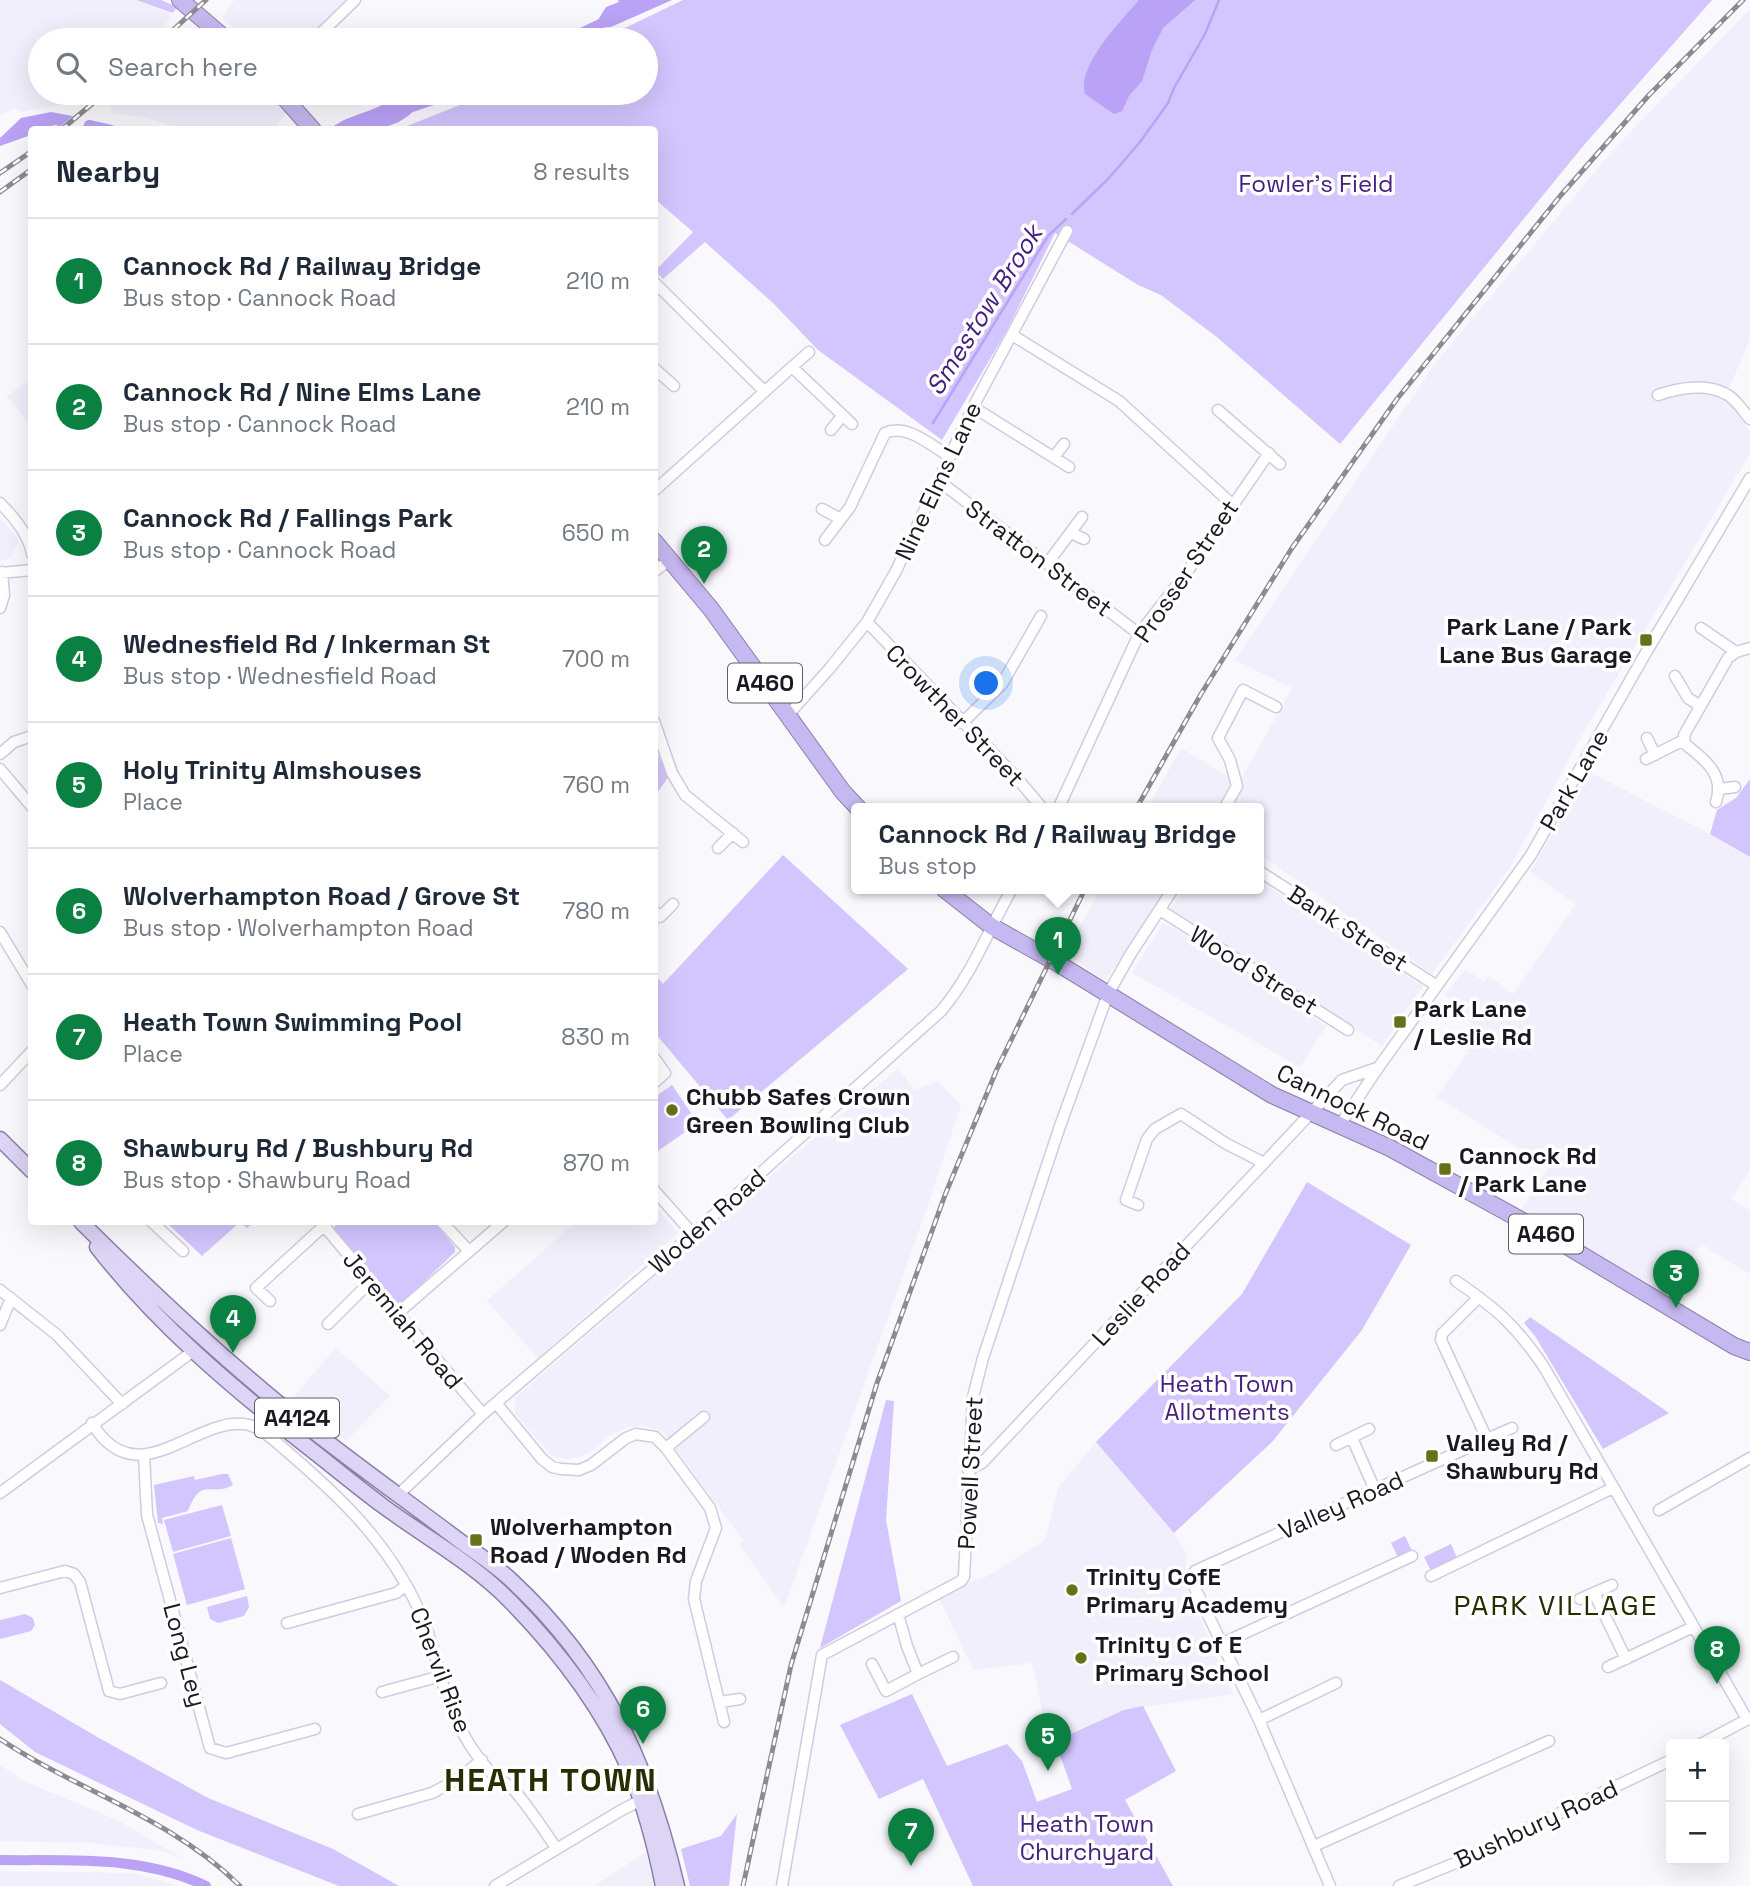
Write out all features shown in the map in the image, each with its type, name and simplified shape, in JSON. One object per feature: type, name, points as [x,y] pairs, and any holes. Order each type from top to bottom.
[{"type":"highway","points":[[180,0],[213,28]]},
{"type":"highway","points":[[291,105],[310,126]]},
{"type":"highway","name":"A460","points":[[658,546],[711,609],[854,803]]},
{"type":"highway","name":"Cannock Road","points":[[950,894],[991,926],[1272,1095],[1390,1147],[1550,1236],[1749,1356]]},
{"type":"main road","points":[[0,1139],[28,1167]]},
{"type":"main road","name":"A4124","points":[[81,1225],[126,1285],[192,1352],[383,1506],[484,1578],[536,1629],[587,1696],[646,1798],[677,1886]]},
{"type":"main road","name":"A4124","points":[[82,1225],[201,1337],[306,1426],[511,1579],[563,1634],[594,1675],[632,1745],[646,1798],[663,1886]]},
{"type":"main road","points":[[192,1352],[201,1337]]},
{"type":"main road","points":[[383,1506],[398,1495]]},
{"type":"street","points":[[326,28],[355,0]]},
{"type":"street","name":"Nine Elms Lane","points":[[788,715],[867,622],[896,570],[973,407],[1067,231]]},
{"type":"street","points":[[658,286],[764,391]]},
{"type":"street","points":[[1012,335],[1119,401],[1232,504]]},
{"type":"street","points":[[658,487],[809,352]]},
{"type":"street","points":[[792,367],[852,424]]},
{"type":"street","points":[[658,372],[674,386]]},
{"type":"street","points":[[1658,395],[1674,389],[1691,388],[1727,394],[1750,419]]},
{"type":"street","points":[[973,407],[1069,467]]},
{"type":"street","points":[[1218,410],[1280,464]]},
{"type":"street","points":[[831,430],[842,416]]},
{"type":"street","points":[[825,540],[850,507],[885,433],[904,429],[949,456]]},
{"type":"street","points":[[1054,457],[1064,444]]},
{"type":"street","name":"Prosser Street","points":[[1061,803],[1139,634],[1187,572],[1269,453]]},
{"type":"street","name":"Park Lane","points":[[1340,1125],[1531,855],[1648,649],[1750,478]]},
{"type":"street","name":"Stratton Street","points":[[939,481],[1139,634]]},
{"type":"street","points":[[0,503],[28,541]]},
{"type":"street","points":[[822,509],[841,519]]},
{"type":"street","points":[[1047,564],[1082,517]]},
{"type":"street","points":[[1072,533],[1084,539]]},
{"type":"street","points":[[658,569],[670,559]]},
{"type":"street","points":[[0,608],[4,595],[1,573],[28,570]]},
{"type":"street","points":[[962,723],[1002,684],[1041,617]]},
{"type":"street","name":"Crowther Street","points":[[867,622],[1016,776],[1038,803]]},
{"type":"street","points":[[1701,628],[1736,652]]},
{"type":"street","points":[[1647,738],[1650,757],[1684,740],[1728,658],[1736,652],[1750,648]]},
{"type":"street","points":[[1675,683],[1688,698],[1700,706]]},
{"type":"street","points":[[1227,803],[1237,786],[1230,760],[1218,738],[1223,728],[1243,690],[1276,707]]},
{"type":"street","points":[[658,733],[672,773],[685,796],[743,842]]},
{"type":"street","points":[[0,754],[14,742],[28,737]]},
{"type":"street","points":[[1684,740],[1710,766],[1720,789],[1716,802]]},
{"type":"street","points":[[0,769],[28,802]]},
{"type":"street","points":[[1720,789],[1735,787]]},
{"type":"street","points":[[718,848],[733,833]]},
{"type":"street","name":"Bank Street","points":[[1264,874],[1437,986]]},
{"type":"street","points":[[991,926],[1009,894]]},
{"type":"street","name":"Powell Street","points":[[782,1886],[822,1655],[964,1577],[968,1470],[975,1386],[1060,1126],[1108,994],[1170,894]]},
{"type":"street","points":[[658,915],[660,917],[673,904]]},
{"type":"street","name":"Wood Street","points":[[1160,910],[1348,1030]]},
{"type":"street","name":"Woden Road","points":[[398,1495],[483,1414],[693,1234],[941,1012],[959,990],[991,926]]},
{"type":"street","points":[[0,932],[28,978]]},
{"type":"street","points":[[0,1085],[28,1055]]},
{"type":"street","points":[[658,1064],[665,1073],[658,1079]]},
{"type":"street","points":[[1312,1114],[1342,1080],[1378,1068]]},
{"type":"street","points":[[1138,1205],[1126,1200],[1147,1139],[1155,1129],[1181,1114],[1225,1143],[1264,1163]]},
{"type":"street","name":"Leslie Road","points":[[968,1470],[982,1463],[1312,1114]]},
{"type":"street","points":[[658,1195],[693,1234]]},
{"type":"street","points":[[155,1225],[183,1251]]},
{"type":"street","points":[[270,1301],[256,1288],[325,1225]]},
{"type":"street","name":"Jeremiah Road","points":[[327,1225],[483,1414]]},
{"type":"street","points":[[445,1225],[468,1250]]},
{"type":"street","points":[[398,1313],[499,1225]]},
{"type":"street","points":[[328,1324],[371,1281]]},
{"type":"street","points":[[1456,1282],[1501,1314],[1523,1336],[1544,1367],[1693,1627],[1749,1718],[1710,1739]]},
{"type":"street","points":[[0,1290],[57,1335],[122,1404]]},
{"type":"street","points":[[1479,1297],[1442,1334],[1441,1340],[1487,1439]]},
{"type":"street","points":[[0,1325],[12,1298]]},
{"type":"street","points":[[0,1493],[192,1352]]},
{"type":"street","points":[[496,1403],[542,1459],[561,1469],[579,1470],[591,1465],[626,1438],[636,1434],[654,1437],[666,1448],[710,1508],[716,1528],[696,1581],[694,1599],[724,1722]]},
{"type":"street","points":[[666,1448],[704,1418]]},
{"type":"street","points":[[92,1423],[106,1441],[127,1454],[144,1455]]},
{"type":"street","name":"Chervil Rise","points":[[144,1455],[173,1447],[206,1431],[237,1424],[251,1426],[270,1437],[337,1494],[377,1541],[419,1610],[453,1715],[464,1737],[494,1776],[512,1787],[557,1849]]},
{"type":"street","name":"Valley Road","points":[[1223,1643],[1193,1584],[1195,1571],[1512,1428]]},
{"type":"street","points":[[1336,1445],[1369,1429]]},
{"type":"street","points":[[1352,1438],[1375,1490]]},
{"type":"street","name":"Long Ley","points":[[144,1455],[147,1515],[210,1748],[226,1753],[315,1729]]},
{"type":"street","points":[[1659,1510],[1750,1458]]},
{"type":"street","points":[[1431,1576],[1613,1488]]},
{"type":"street","points":[[1330,1886],[1223,1643],[1412,1556]]},
{"type":"street","points":[[0,1588],[65,1571],[74,1574],[80,1582],[110,1691],[120,1694],[162,1683]]},
{"type":"street","points":[[1580,1599],[1612,1585]]},
{"type":"street","name":"Chervil Rise","points":[[287,1623],[396,1593],[406,1586]]},
{"type":"street","points":[[1594,1593],[1626,1659]]},
{"type":"street","points":[[898,1614],[918,1674]]},
{"type":"street","points":[[1608,1667],[1693,1627]]},
{"type":"street","points":[[872,1664],[886,1691],[953,1657]]},
{"type":"street","points":[[382,1692],[441,1676]]},
{"type":"street","points":[[1259,1720],[1336,1683]]},
{"type":"street","points":[[720,1702],[740,1699]]},
{"type":"street","points":[[1314,1846],[1549,1741]]},
{"type":"street","points":[[358,1814],[432,1793],[458,1779],[482,1760]]},
{"type":"street","name":"Bushbury Road","points":[[1399,1886],[1453,1864],[1666,1762]]},
{"type":"street","points":[[495,1886],[646,1798]]},
{"type":"shaded area","points":[[0,0],[135,0],[169,13],[170,19],[161,28],[28,28],[28,105],[61,105],[22,112],[14,108],[0,116]]},
{"type":"shaded area","points":[[234,0],[346,0],[319,28],[233,28],[222,17]]},
{"type":"shaded area","points":[[618,0],[672,0],[611,27],[593,28],[606,7],[619,2]]},
{"type":"shaded area","points":[[1139,0],[1195,0],[1163,28],[1152,50],[1142,81],[1129,96],[1122,111],[1114,114],[1085,94],[1084,83],[1087,70],[1102,44]]},
{"type":"shaded area","points":[[1750,9],[1750,339],[1731,384],[1724,393],[1750,431],[1750,453],[1580,739],[1509,869],[1432,974],[1264,857],[1264,803],[1150,803],[1181,748],[1239,783],[1292,688],[1235,660],[1434,365],[1614,149]]},
{"type":"shaded area","points":[[278,105],[286,113],[275,126],[173,126],[148,118],[113,113],[110,107]]},
{"type":"shaded area","points":[[383,105],[418,105],[410,114],[389,126],[334,126]]},
{"type":"shaded area","points":[[51,112],[88,119],[100,126],[28,126],[28,136],[0,146],[0,138],[21,118]]},
{"type":"shaded area","points":[[28,381],[28,423],[7,396]]},
{"type":"shaded area","points":[[0,518],[19,540],[11,558],[0,561]]},
{"type":"shaded area","points":[[1589,772],[1750,857],[1750,1171],[1731,1199],[1750,1210],[1750,1274],[1701,1244],[1667,1299],[1521,1210],[1549,1167],[1437,1097],[1482,1031],[1462,1016],[1464,1009],[1445,995],[1465,969],[1484,982],[1489,976],[1513,994],[1576,904],[1530,872]]},
{"type":"shaded area","points":[[1264,884],[1423,986],[1382,1046],[1170,909],[1180,894],[1264,894]]},
{"type":"shaded area","points":[[1098,894],[1164,894],[1105,981],[1065,953]]},
{"type":"shaded area","points":[[1163,923],[1326,1026],[1300,1067],[1132,973]]},
{"type":"shaded area","points":[[898,1069],[915,1090],[938,1081],[961,1105],[925,1214],[784,1608],[739,1544],[743,1540],[662,1431],[642,1426],[628,1427],[607,1437],[594,1450],[579,1457],[557,1458],[548,1452],[515,1414],[515,1398],[828,1126]]},
{"type":"shaded area","points":[[658,1210],[678,1233],[538,1358],[487,1301],[573,1225],[658,1225]]},
{"type":"shaded area","points":[[336,1348],[390,1396],[346,1441],[294,1396]]},
{"type":"shaded area","name":"Trinity CofE Primary Academy","points":[[1096,1442],[1174,1533],[1187,1555],[1184,1581],[1233,1694],[1124,1710],[1049,1743],[1032,1663],[973,1670],[939,1598],[986,1577],[1045,1540],[1058,1488]]},
{"type":"shaded area","points":[[0,1765],[24,1781],[117,1820],[184,1859],[158,1850],[89,1843],[0,1841]]},
{"type":"shaded area","points":[[646,1852],[654,1886],[594,1886]]},
{"type":"shaded area","points":[[0,1871],[133,1873],[179,1886],[0,1886]]},
{"type":"green space","points":[[136,0],[161,0],[177,7],[173,13]]},
{"type":"green space","name":"Fowler's Field","points":[[683,0],[1712,0],[1584,145],[1340,444],[1218,338],[1161,295],[1138,285],[1055,233],[1006,332],[942,440],[818,350],[773,303],[705,242],[663,279],[658,274],[658,268],[693,232],[658,202],[658,126],[407,126],[460,105],[658,105],[658,28],[625,28]]},
{"type":"green space","points":[[658,755],[669,776],[658,792]]},
{"type":"green space","points":[[1750,779],[1750,857],[1710,834],[1717,810],[1736,798]]},
{"type":"green space","points":[[783,855],[908,969],[728,1120],[658,1037],[658,978],[663,984]]},
{"type":"green space","name":"Chubb Safes Crown Green Bowling Club","points":[[672,1085],[698,1123],[658,1151],[658,1095]]},
{"type":"green space","name":"Heath Town Allotments","points":[[1307,1182],[1411,1245],[1362,1330],[1272,1442],[1174,1533],[1096,1442],[1242,1294]]},
{"type":"green space","points":[[169,1225],[237,1225],[202,1256]]},
{"type":"green space","points":[[437,1225],[455,1247],[455,1252],[403,1302],[397,1303],[334,1227]]},
{"type":"green space","points":[[1530,1317],[1669,1413],[1603,1449],[1535,1336],[1524,1323]]},
{"type":"green space","points":[[886,1400],[894,1401],[886,1520],[901,1601],[820,1648]]},
{"type":"green space","points":[[228,1474],[233,1485],[202,1490],[188,1511],[162,1518],[163,1524],[158,1523],[154,1485],[194,1476],[195,1480]]},
{"type":"green space","points":[[222,1505],[231,1536],[173,1552],[164,1520]]},
{"type":"green space","points":[[1405,1536],[1412,1551],[1398,1557],[1391,1543]]},
{"type":"green space","points":[[231,1538],[245,1589],[187,1605],[173,1554]]},
{"type":"green space","points":[[1451,1544],[1457,1558],[1431,1571],[1424,1557]]},
{"type":"green space","points":[[247,1596],[249,1607],[244,1616],[218,1623],[210,1619],[207,1607]]},
{"type":"green space","points":[[25,1614],[33,1618],[35,1625],[31,1631],[0,1639],[0,1620]]},
{"type":"green space","points":[[0,1680],[208,1798],[333,1849],[399,1886],[339,1886],[197,1830],[35,1752],[0,1724]]},
{"type":"green space","name":"Heath Town Churchyard","points":[[912,1694],[947,1766],[1007,1744],[1022,1761],[1037,1802],[1072,1789],[1055,1741],[1124,1710],[1143,1706],[1176,1771],[1125,1800],[1173,1886],[973,1886],[923,1779],[879,1799],[840,1725]]},
{"type":"green space","points":[[737,1814],[729,1886],[690,1886],[681,1849],[721,1836]]},
{"type":"pier","points":[[77,113],[93,118],[83,126],[61,126]]},
{"type":"waterway","name":"Smestow Brook","points":[[1072,214],[1109,178],[1140,142],[1168,103],[1205,34],[1219,0]]},
{"type":"waterway","points":[[592,28],[604,22]]},
{"type":"waterway","points":[[406,109],[418,105]]},
{"type":"waterway","points":[[89,125],[93,126]]},
{"type":"waterway","name":"Smestow Brook","points":[[933,423],[1048,236],[1066,219]]},
{"type":"waterway","points":[[0,1860],[79,1860],[131,1864],[182,1876],[206,1886]]},
{"type":"railway","points":[[175,28],[206,0]]},
{"type":"railway","points":[[1139,803],[1201,694],[1292,548],[1397,399],[1561,195],[1649,95],[1743,0]]},
{"type":"railway","points":[[66,126],[91,105]]},
{"type":"railway","points":[[0,173],[28,154]]},
{"type":"railway","points":[[0,192],[28,172]]},
{"type":"railway","points":[[743,1886],[791,1665],[877,1383],[945,1195],[997,1069],[1083,894]]},
{"type":"railway","points":[[0,1739],[155,1823],[213,1862],[240,1886]]},
{"type":"place","name":"Cannock Rd / Nine Elms Lane","points":[[704,584]]},
{"type":"place","name":"Park Lane / Park Lane Bus Garage","points":[[1646,640]]},
{"type":"place","name":"Cannock Rd / Railway Bridge","points":[[1058,975]]},
{"type":"place","name":"Park Lane / Leslie Rd","points":[[1400,1022]]},
{"type":"place","name":"Chubb Safes Crown Green Bowling Club","points":[[672,1110]]},
{"type":"place","name":"Cannock Rd / Park Lane","points":[[1445,1169]]},
{"type":"place","name":"Cannock Rd / Fallings Park","points":[[1676,1308]]},
{"type":"place","name":"Wednesfield Rd / Inkerman St","points":[[233,1353]]},
{"type":"place","name":"Valley Rd / Shawbury Rd","points":[[1432,1456]]},
{"type":"place","name":"Wolverhampton Road / Woden Rd","points":[[476,1540]]},
{"type":"place","name":"Trinity CofE Primary Academy","points":[[1072,1590]]},
{"type":"place","name":"Trinity C of E Primary School","points":[[1081,1658]]},
{"type":"place","name":"Shawbury Rd / Bushbury Rd","points":[[1717,1684]]},
{"type":"place","name":"Wolverhampton Road / Grove St","points":[[643,1744]]},
{"type":"place","name":"Holy Trinity Almshouses","points":[[1048,1771]]},
{"type":"place","name":"Heath Town Swimming Pool","points":[[911,1866]]},
{"type":"district","name":"PARK VILLAGE","points":[[1556,1605]]},
{"type":"district","name":"HEATH TOWN","points":[[551,1780]]}]
